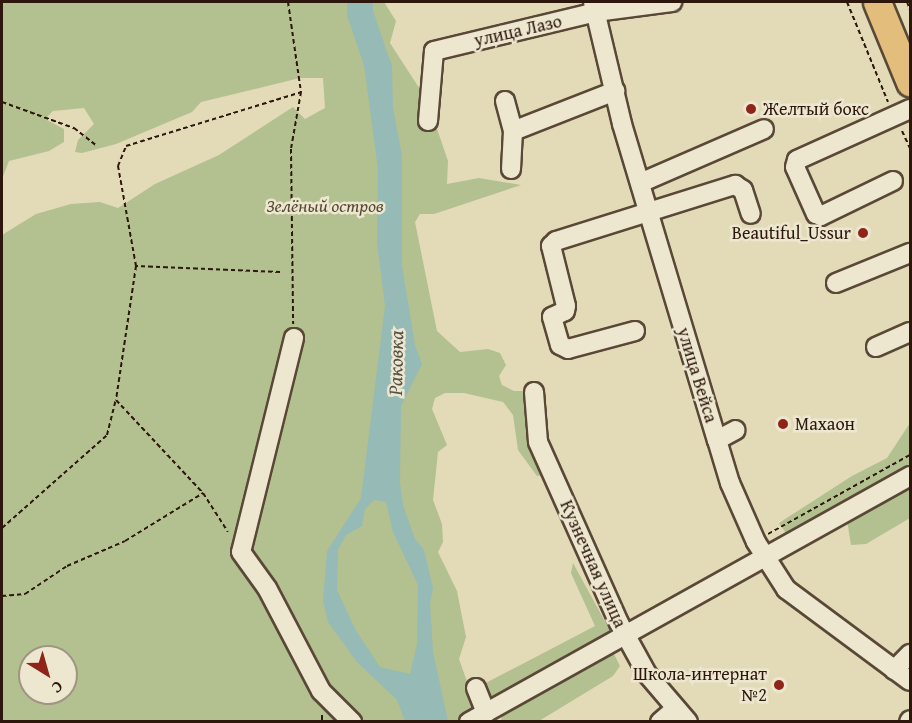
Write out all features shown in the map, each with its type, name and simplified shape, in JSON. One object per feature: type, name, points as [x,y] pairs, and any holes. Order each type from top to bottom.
[{"type":"highway","points":[[877,2],[910,82]]},
{"type":"highway","points":[[892,2],[910,46]]},
{"type":"street","name":"улица Лазо","points":[[429,121],[434,51],[595,7],[672,2]]},
{"type":"street","name":"улица Вейса","points":[[595,7],[640,183],[730,483],[764,557],[786,589],[910,681]]},
{"type":"street","points":[[513,131],[615,92]]},
{"type":"street","points":[[505,101],[513,131],[511,169]]},
{"type":"street","points":[[893,181],[821,216],[816,214],[795,167],[797,160],[903,112]]},
{"type":"street","points":[[640,183],[764,129]]},
{"type":"street","points":[[635,331],[568,349],[560,345],[552,317],[565,311],[566,306],[550,246],[556,241],[649,214],[735,185],[743,190],[752,214]]},
{"type":"street","points":[[836,283],[910,253]]},
{"type":"street","points":[[876,347],[910,332]]},
{"type":"street","points":[[294,338],[241,552],[267,588],[321,691],[352,722]]},
{"type":"street","name":"Кузнечная улица","points":[[534,392],[538,442],[626,636],[647,674],[682,715]]},
{"type":"street","points":[[717,440],[736,430]]},
{"type":"street","points":[[469,722],[910,476]]},
{"type":"street","points":[[894,670],[910,654]]},
{"type":"street","points":[[476,688],[486,713]]},
{"type":"street","points":[[660,722],[682,715]]},
{"type":"path","points":[[288,2],[301,92],[291,149],[294,338]]},
{"type":"path","points":[[847,2],[903,112],[910,148]]},
{"type":"path","points":[[907,2],[910,10]]},
{"type":"path","points":[[2,528],[106,435],[116,400],[136,266],[118,166],[126,146],[301,92]]},
{"type":"path","points":[[2,102],[74,128],[97,146]]},
{"type":"path","points":[[136,266],[280,273]]},
{"type":"path","points":[[116,400],[203,493],[241,552]]},
{"type":"path","points":[[2,596],[25,594],[67,566],[125,541],[203,493]]},
{"type":"green space","name":"Зелёный остров","points":[[2,2],[384,2],[396,21],[390,43],[425,97],[435,123],[448,161],[447,184],[479,178],[521,185],[434,214],[420,214],[415,222],[437,331],[460,352],[488,349],[500,353],[506,365],[499,376],[502,385],[514,391],[525,391],[529,407],[527,423],[544,475],[537,476],[518,450],[513,415],[503,402],[464,393],[445,393],[435,398],[432,409],[447,445],[438,452],[433,500],[442,524],[443,542],[438,552],[457,591],[466,637],[459,659],[481,721],[2,721],[2,235],[36,214],[71,204],[100,202],[118,208],[155,184],[219,155],[293,107],[305,119],[325,108],[323,78],[300,78],[201,102],[192,112],[116,144],[82,153],[75,152],[78,140],[94,124],[84,108],[53,111],[45,119],[64,129],[64,142],[49,151],[9,161],[2,179]]},
{"type":"green space","points":[[910,423],[910,518],[866,544],[851,545],[847,520],[785,554],[788,536],[779,523],[852,476],[887,458]]},
{"type":"green space","points":[[573,563],[619,647],[612,650],[620,666],[613,676],[539,721],[501,721],[503,706],[483,695],[480,686],[595,626],[571,573]]},
{"type":"water","points":[[369,30],[374,31],[392,64],[393,108],[402,156],[402,266],[415,345],[422,364],[401,406],[400,483],[403,505],[415,539],[424,550],[433,588],[430,604],[433,652],[448,721],[405,721],[397,700],[357,662],[328,622],[323,601],[327,551],[361,498],[385,306],[377,242],[378,169],[364,65]],"holes":[[[374,500],[386,502],[393,532],[418,585],[417,644],[410,674],[380,667],[355,629],[337,590],[338,550],[346,535],[362,526],[365,509]]]},
{"type":"waterway","name":"Раковка","points":[[360,2],[360,13],[377,63]]},
{"type":"place","name":"Желтый бокс","points":[[751,109]]},
{"type":"place","name":"Beautiful_Ussur","points":[[863,233]]},
{"type":"place","name":"Махаон","points":[[783,424]]},
{"type":"place","name":"Школа-интернат №2","points":[[779,685]]}]
